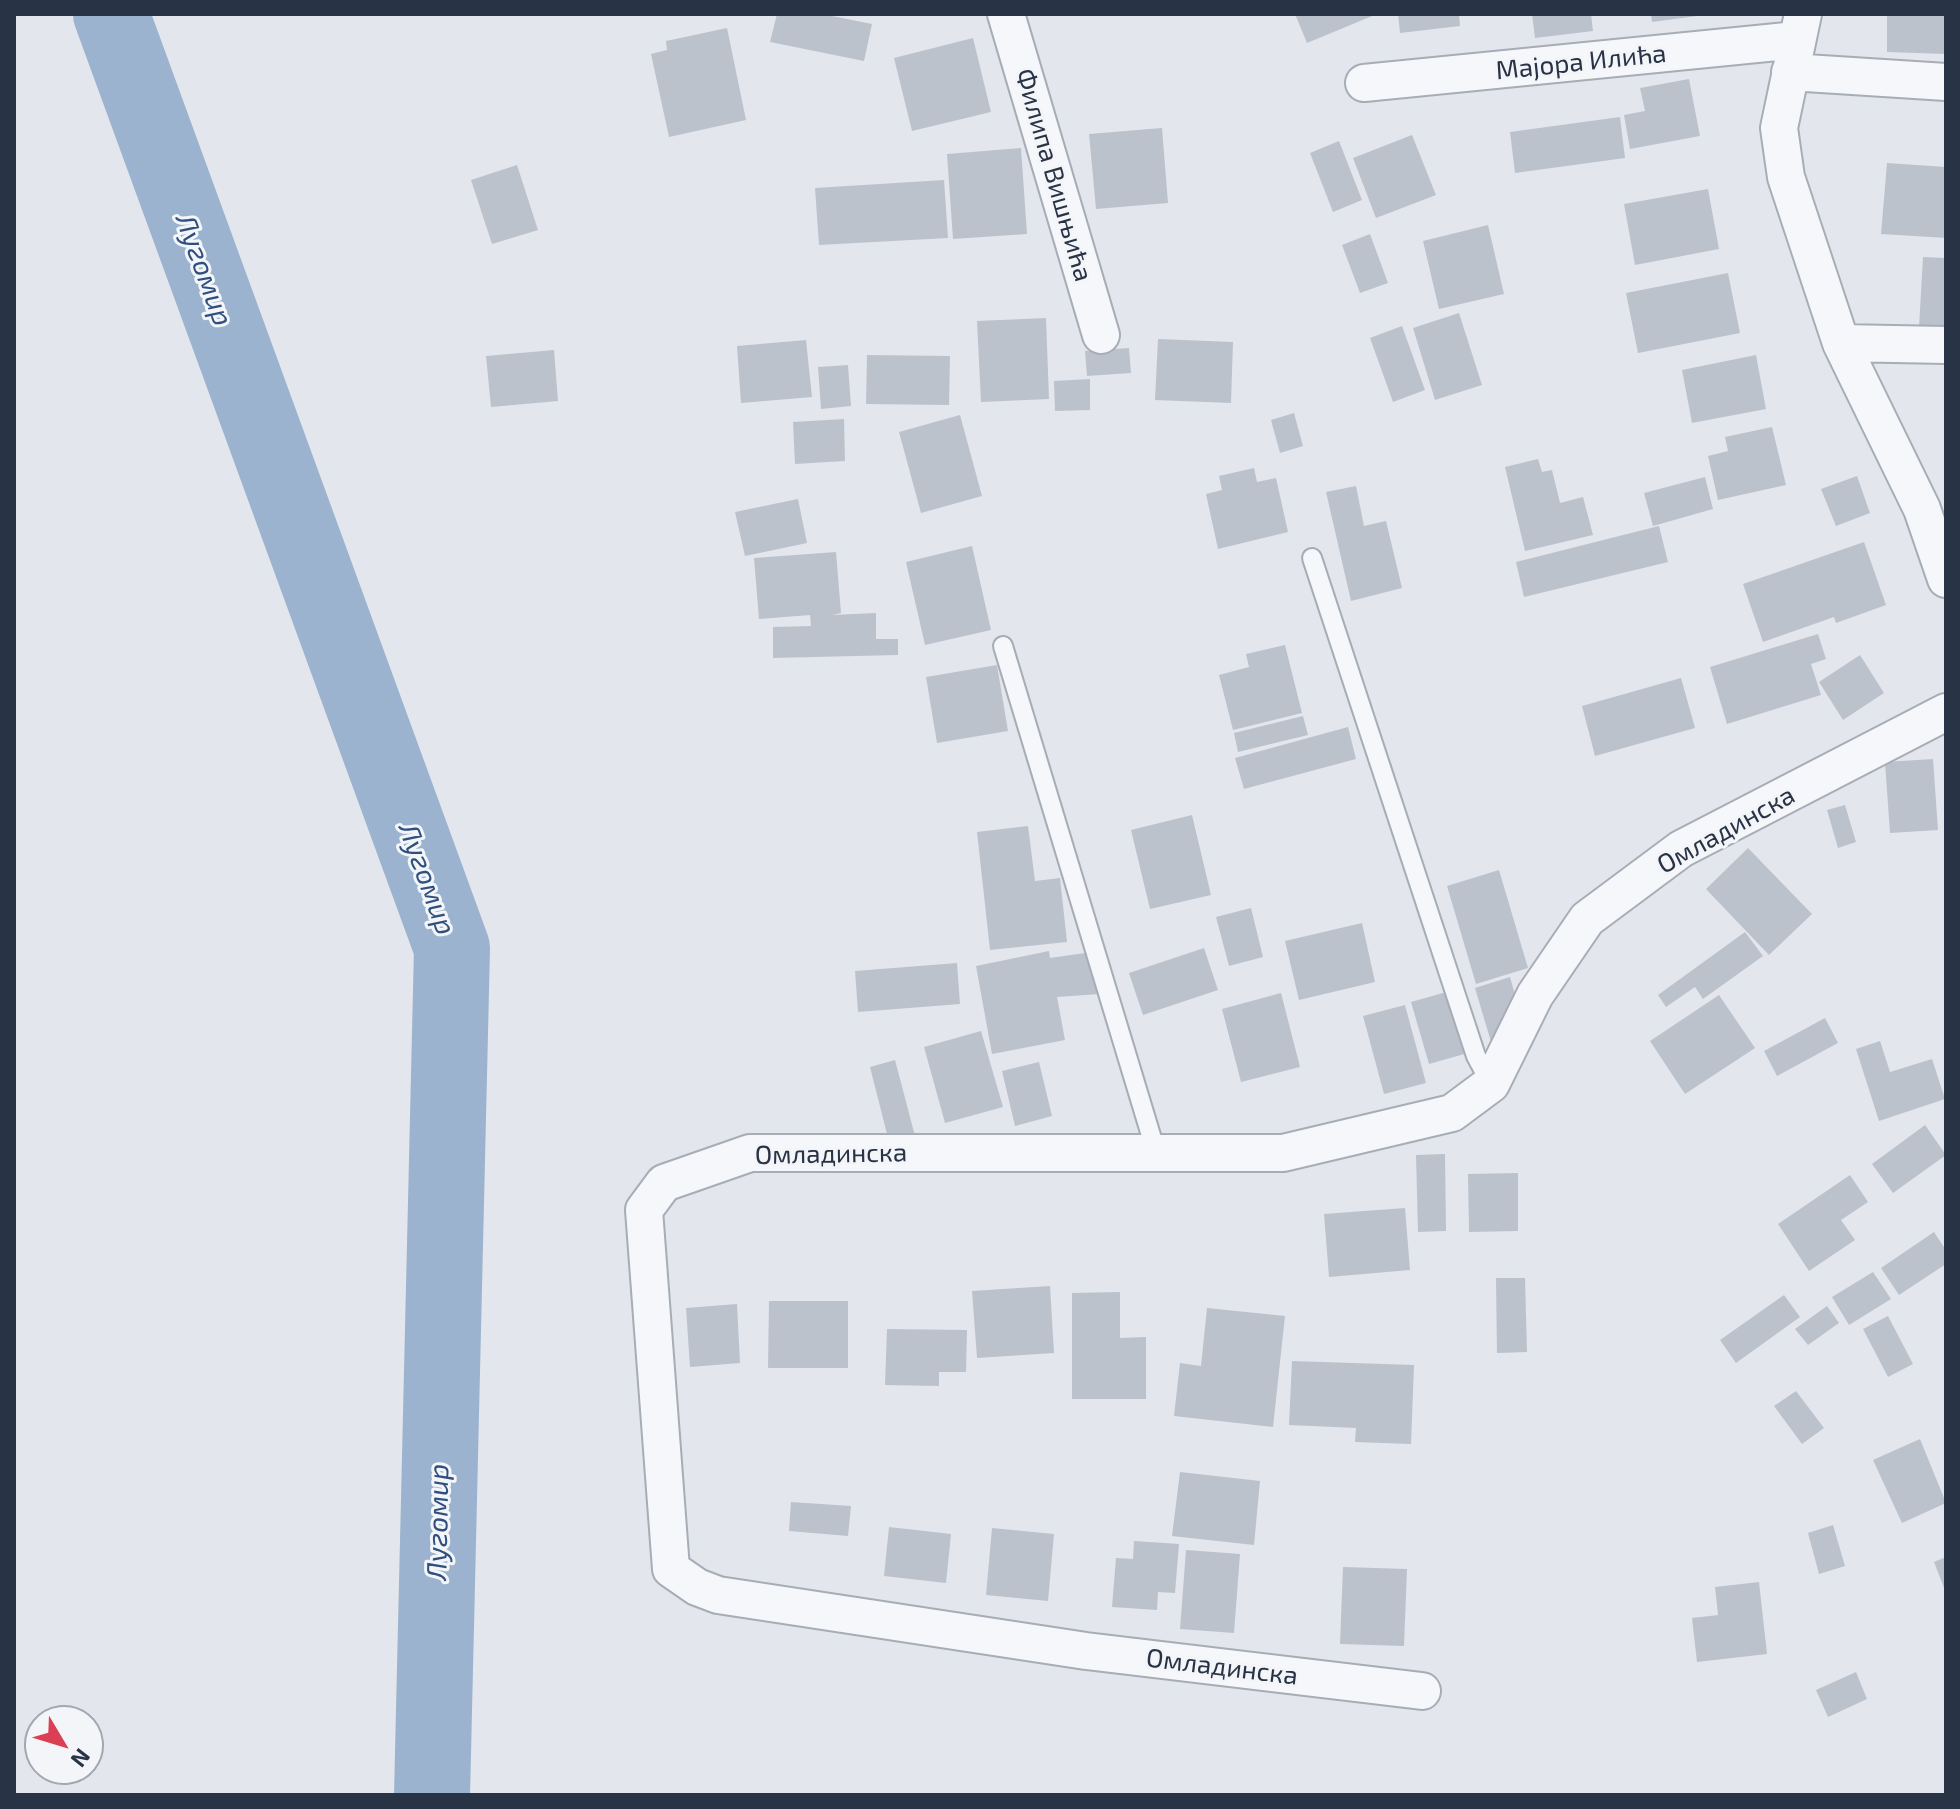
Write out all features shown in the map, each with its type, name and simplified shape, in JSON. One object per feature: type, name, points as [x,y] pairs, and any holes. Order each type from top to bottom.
[{"type":"street","name":"Филипа Вишњића","points":[[1006,14],[1101,335]]},
{"type":"street","name":"Мајора Илића","points":[[1364,83],[1797,42],[1946,82]]},
{"type":"street","points":[[1797,42],[1779,128],[1786,177],[1802,233],[1841,343],[1922,509],[1946,579]]},
{"type":"street","points":[[1841,343],[1946,345]]},
{"type":"street","name":"Омладинска","points":[[1422,1691],[1086,1651],[718,1595],[697,1587],[671,1569],[644,1210],[664,1183],[750,1153],[1283,1153],[1452,1113],[1491,1084],[1535,995],[1587,919],[1681,849],[1946,712]]},
{"type":"lane","points":[[1312,558],[1476,1056],[1491,1084]]},
{"type":"lane","points":[[1003,646],[1156,1152]]},
{"type":"building","points":[[777,14],[822,14],[872,24],[864,61],[770,42]]},
{"type":"building","points":[[1295,14],[1377,14],[1307,43]]},
{"type":"building","points":[[1398,14],[1459,14],[1460,26],[1400,33]]},
{"type":"building","points":[[1532,14],[1591,14],[1593,31],[1535,38]]},
{"type":"building","points":[[1651,14],[1697,14],[1697,16],[1652,22]]},
{"type":"building","points":[[1887,14],[1946,14],[1946,54],[1887,52]]},
{"type":"building","points":[[727,28],[746,120],[669,137],[651,54],[667,50],[666,41]]},
{"type":"building","points":[[973,38],[991,112],[912,131],[894,58]]},
{"type":"building","points":[[1689,79],[1700,136],[1630,149],[1624,115],[1645,111],[1640,88]]},
{"type":"building","points":[[1620,117],[1625,158],[1515,173],[1510,132]]},
{"type":"building","points":[[1162,128],[1168,203],[1096,209],[1089,134]]},
{"type":"building","points":[[1412,135],[1436,195],[1376,218],[1353,158]]},
{"type":"building","points":[[1339,141],[1362,200],[1333,212],[1310,153]]},
{"type":"building","points":[[1021,148],[1027,234],[953,239],[947,154]]},
{"type":"building","points":[[1887,163],[1946,167],[1946,238],[1881,234]]},
{"type":"building","points":[[517,165],[538,230],[492,244],[471,180]]},
{"type":"building","points":[[944,180],[948,238],[819,245],[815,188]]},
{"type":"building","points":[[1708,189],[1719,249],[1635,265],[1624,204]]},
{"type":"building","points":[[1488,225],[1504,294],[1439,309],[1423,241]]},
{"type":"building","points":[[1370,234],[1388,283],[1360,293],[1342,245]]},
{"type":"building","points":[[1923,257],[1946,258],[1946,328],[1919,327]]},
{"type":"building","points":[[1728,273],[1740,333],[1638,353],[1626,293]]},
{"type":"building","points":[[1459,313],[1482,385],[1435,400],[1413,328]]},
{"type":"building","points":[[1046,318],[1049,399],[981,402],[977,321]]},
{"type":"building","points":[[1402,326],[1425,390],[1393,402],[1370,338]]},
{"type":"building","points":[[1158,339],[1233,342],[1231,403],[1155,400]]},
{"type":"building","points":[[806,340],[812,397],[741,403],[737,346]]},
{"type":"building","points":[[1129,348],[1131,373],[1087,376],[1085,351]]},
{"type":"building","points":[[554,350],[558,401],[491,407],[486,356]]},
{"type":"building","points":[[867,355],[950,356],[949,405],[866,404]]},
{"type":"building","points":[[1756,355],[1766,409],[1692,423],[1682,370]]},
{"type":"building","points":[[848,365],[851,406],[821,409],[818,367]]},
{"type":"building","points":[[1090,379],[1090,410],[1055,411],[1054,381]]},
{"type":"building","points":[[1294,413],[1303,446],[1280,453],[1271,420]]},
{"type":"building","points":[[960,415],[982,496],[921,513],[899,432]]},
{"type":"building","points":[[844,419],[845,461],[795,464],[793,422]]},
{"type":"building","points":[[1772,427],[1786,485],[1718,500],[1708,456],[1728,451],[1725,437]]},
{"type":"building","points":[[1538,459],[1542,472],[1552,470],[1560,503],[1583,497],[1593,535],[1525,551],[1505,467]]},
{"type":"building","points":[[1254,468],[1257,482],[1276,478],[1288,532],[1218,549],[1206,494],[1222,490],[1219,476]]},
{"type":"building","points":[[1857,476],[1870,513],[1836,526],[1821,489]]},
{"type":"building","points":[[1705,477],[1713,509],[1653,526],[1644,493]]},
{"type":"building","points":[[1356,486],[1364,526],[1386,521],[1402,588],[1351,601],[1326,492]]},
{"type":"building","points":[[798,499],[807,543],[745,556],[735,512]]},
{"type":"building","points":[[1659,526],[1668,562],[1524,597],[1516,562]]},
{"type":"building","points":[[1864,542],[1886,605],[1836,623],[1834,617],[1763,642],[1743,584]]},
{"type":"building","points":[[972,546],[991,630],[925,645],[906,562]]},
{"type":"building","points":[[836,552],[841,613],[832,615],[876,613],[876,639],[898,639],[898,655],[773,658],[773,627],[811,626],[810,615],[759,619],[754,558]]},
{"type":"building","points":[[1818,634],[1826,659],[1811,664],[1821,695],[1727,724],[1710,667]]},
{"type":"building","points":[[1285,645],[1302,713],[1233,730],[1219,675],[1249,667],[1246,654]]},
{"type":"building","points":[[1860,655],[1884,693],[1843,720],[1819,682]]},
{"type":"building","points":[[997,665],[1008,731],[937,743],[926,677]]},
{"type":"building","points":[[1681,678],[1695,728],[1595,756],[1582,706]]},
{"type":"building","points":[[1303,716],[1308,735],[1238,752],[1234,733]]},
{"type":"building","points":[[1348,727],[1356,759],[1244,789],[1235,758]]},
{"type":"building","points":[[1933,759],[1938,830],[1890,833],[1885,762]]},
{"type":"building","points":[[1845,805],[1856,842],[1838,848],[1827,810]]},
{"type":"building","points":[[1192,815],[1211,895],[1150,909],[1131,830]]},
{"type":"building","points":[[1028,826],[1035,881],[1060,878],[1067,942],[990,950],[977,832]]},
{"type":"building","points":[[1748,848],[1812,914],[1769,955],[1706,889]]},
{"type":"building","points":[[1499,870],[1528,968],[1476,984],[1447,886]]},
{"type":"building","points":[[1251,908],[1263,957],[1229,966],[1216,917]]},
{"type":"building","points":[[1362,923],[1375,982],[1299,1000],[1285,941]]},
{"type":"building","points":[[1745,932],[1763,956],[1703,999],[1695,987],[1666,1007],[1658,995]]},
{"type":"building","points":[[1204,948],[1218,990],[1143,1015],[1129,973]]},
{"type":"building","points":[[1049,951],[1050,958],[1092,952],[1100,994],[1057,997],[1065,1040],[992,1054],[976,966]]},
{"type":"building","points":[[957,963],[960,1004],[858,1012],[855,971]]},
{"type":"building","points":[[1510,977],[1520,1012],[1494,1052],[1475,988]]},
{"type":"building","points":[[1450,991],[1468,1053],[1429,1064],[1411,1002]]},
{"type":"building","points":[[1281,993],[1300,1067],[1241,1082],[1222,1009]]},
{"type":"building","points":[[1719,995],[1755,1048],[1685,1094],[1650,1041]]},
{"type":"building","points":[[1405,1005],[1426,1083],[1384,1094],[1363,1016]]},
{"type":"building","points":[[1825,1018],[1838,1043],[1777,1076],[1764,1051]]},
{"type":"building","points":[[981,1031],[1003,1107],[945,1123],[924,1047]]},
{"type":"building","points":[[1880,1041],[1890,1072],[1932,1059],[1945,1099],[1879,1121],[1856,1049]]},
{"type":"building","points":[[895,1060],[915,1136],[889,1142],[870,1067]]},
{"type":"building","points":[[1039,1062],[1052,1116],[1015,1126],[1002,1071]]},
{"type":"building","points":[[1925,1125],[1946,1155],[1893,1193],[1872,1164]]},
{"type":"building","points":[[1445,1154],[1446,1231],[1418,1232],[1416,1155]]},
{"type":"building","points":[[1518,1173],[1518,1231],[1469,1232],[1468,1174]]},
{"type":"building","points":[[1850,1175],[1868,1202],[1841,1220],[1855,1240],[1809,1271],[1778,1224]]},
{"type":"building","points":[[1405,1208],[1410,1270],[1329,1277],[1324,1214]]},
{"type":"building","points":[[1934,1232],[1946,1250],[1946,1264],[1899,1295],[1881,1268]]},
{"type":"building","points":[[1873,1272],[1891,1299],[1849,1325],[1832,1297]]},
{"type":"building","points":[[1496,1278],[1525,1278],[1527,1352],[1497,1353]]},
{"type":"building","points":[[1050,1286],[1054,1353],[977,1358],[972,1291]]},
{"type":"building","points":[[1120,1292],[1120,1338],[1146,1337],[1146,1399],[1072,1399],[1072,1293]]},
{"type":"building","points":[[1784,1295],[1800,1317],[1736,1363],[1720,1340]]},
{"type":"building","points":[[769,1301],[848,1301],[848,1368],[768,1368]]},
{"type":"building","points":[[737,1304],[740,1363],[690,1367],[686,1308]]},
{"type":"building","points":[[1827,1306],[1839,1323],[1808,1345],[1795,1329]]},
{"type":"building","points":[[1207,1308],[1285,1316],[1273,1427],[1174,1416],[1180,1363],[1201,1366]]},
{"type":"building","points":[[1888,1316],[1913,1364],[1888,1377],[1863,1329]]},
{"type":"building","points":[[887,1329],[967,1330],[966,1372],[939,1372],[939,1386],[885,1385]]},
{"type":"building","points":[[1292,1361],[1414,1365],[1411,1444],[1355,1442],[1356,1428],[1289,1425]]},
{"type":"building","points":[[1796,1391],[1824,1428],[1802,1444],[1774,1406]]},
{"type":"building","points":[[1920,1439],[1946,1503],[1902,1523],[1873,1460]]},
{"type":"building","points":[[1180,1472],[1260,1481],[1254,1545],[1172,1536]]},
{"type":"building","points":[[791,1502],[851,1506],[848,1536],[789,1531]]},
{"type":"building","points":[[1833,1525],[1845,1566],[1819,1574],[1808,1533]]},
{"type":"building","points":[[889,1527],[951,1534],[946,1583],[884,1576]]},
{"type":"building","points":[[992,1528],[1054,1534],[1048,1601],[986,1595]]},
{"type":"building","points":[[1134,1541],[1179,1544],[1175,1593],[1158,1592],[1157,1610],[1112,1607],[1116,1558],[1133,1559]]},
{"type":"building","points":[[1186,1550],[1240,1554],[1234,1633],[1180,1629]]},
{"type":"building","points":[[1946,1557],[1946,1593],[1934,1562]]},
{"type":"building","points":[[1343,1567],[1407,1569],[1404,1646],[1340,1644]]},
{"type":"building","points":[[1759,1582],[1767,1654],[1697,1662],[1692,1618],[1718,1615],[1715,1587]]},
{"type":"building","points":[[1856,1672],[1867,1699],[1828,1717],[1816,1690]]},
{"type":"waterway","name":"Лугомир","points":[[111,14],[452,948],[432,1795]]}]
